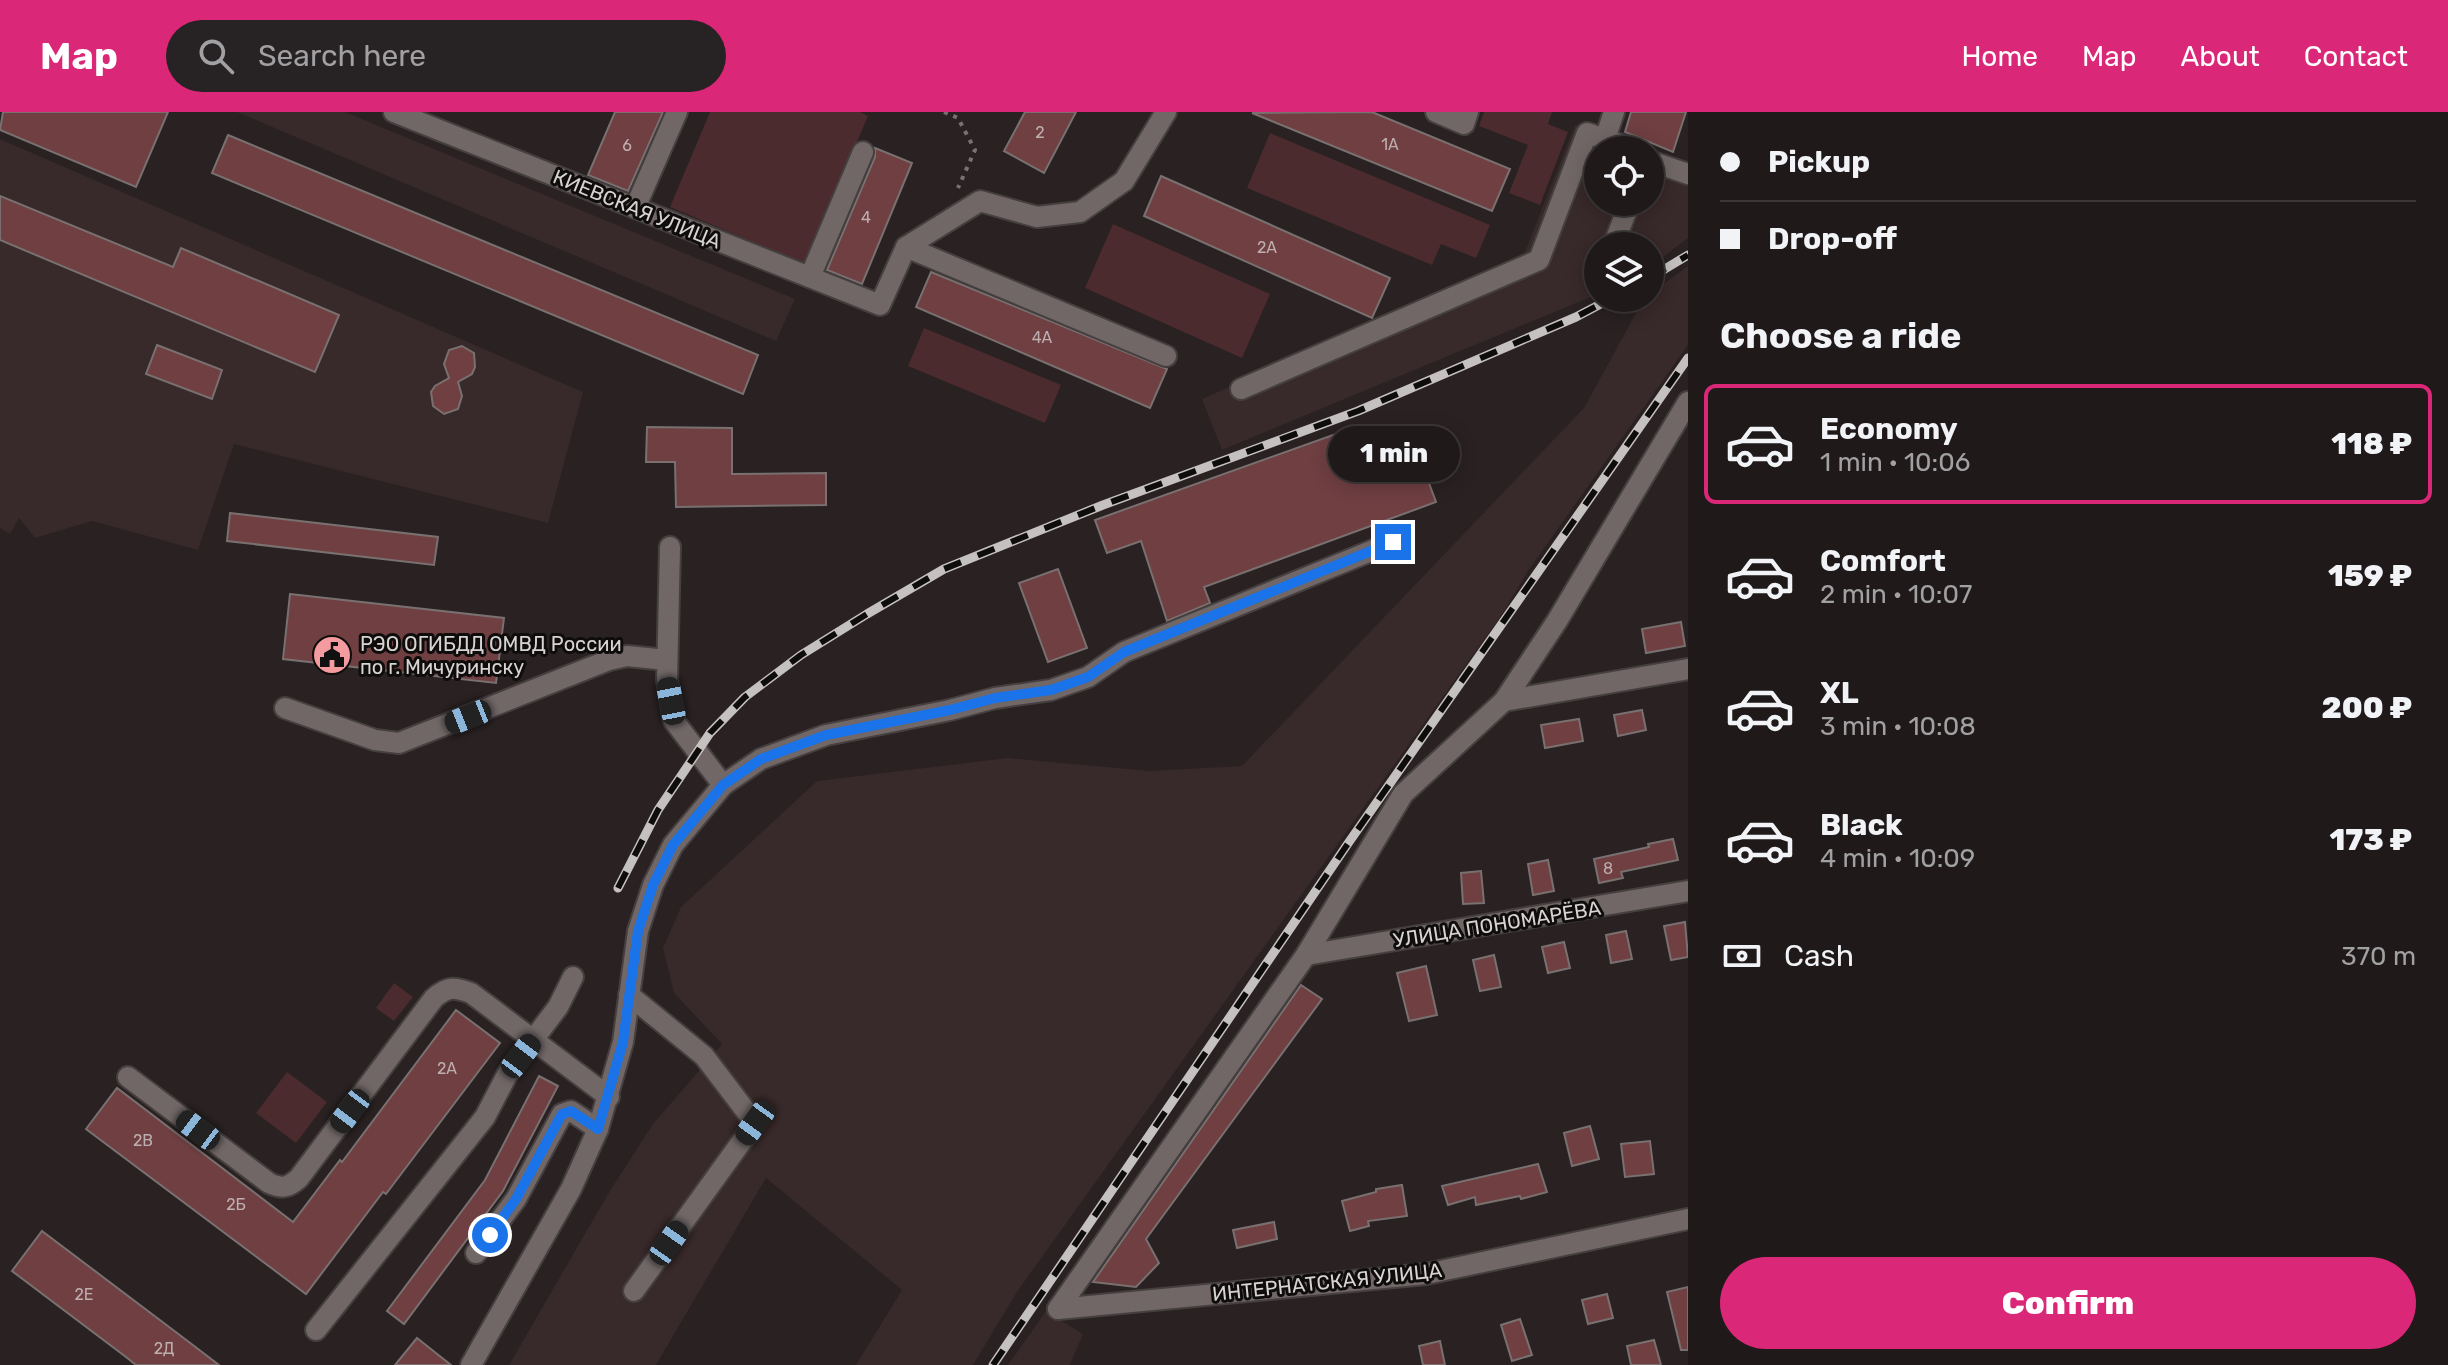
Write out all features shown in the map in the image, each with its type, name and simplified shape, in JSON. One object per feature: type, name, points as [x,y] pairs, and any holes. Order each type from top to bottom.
[{"type":"street","name":"КИЕВСКАЯ УЛИЦА","points":[[394,112],[880,305],[906,247]]},
{"type":"street","points":[[635,208],[677,112]]},
{"type":"street","points":[[906,247],[943,221],[980,201],[1037,217],[1080,212],[1124,181],[1166,112]]},
{"type":"street","points":[[1436,112],[1464,124],[1468,112]]},
{"type":"street","points":[[1606,136],[1614,112]]},
{"type":"street","points":[[1241,389],[1539,260],[1584,141]]},
{"type":"street","points":[[810,277],[863,152]]},
{"type":"street","points":[[1664,166],[1688,174]]},
{"type":"street","points":[[906,247],[1166,356]]},
{"type":"street","points":[[1306,955],[1403,794],[1504,701],[1557,621],[1688,402]]},
{"type":"street","points":[[471,1365],[571,1189],[598,1129],[623,1042],[638,931],[653,885],[673,845],[723,785],[761,759],[826,735],[995,698],[1051,690],[1088,677],[1124,652],[1393,542]]},
{"type":"street","points":[[670,547],[667,680],[674,721],[723,785]]},
{"type":"street","points":[[285,708],[375,740],[399,743],[609,660],[627,656],[667,660]]},
{"type":"street","points":[[1504,701],[1688,669]]},
{"type":"street","name":"УЛИЦА ПОНОМАРЁВА","points":[[1306,955],[1688,891]]},
{"type":"street","name":"ИНТЕРНАТСКАЯ УЛИЦА","points":[[1306,955],[1058,1309],[1426,1274],[1688,1219]]},
{"type":"street","points":[[316,1330],[485,1117],[508,1073],[558,1007],[573,977]]},
{"type":"street","points":[[128,1077],[269,1183],[281,1188],[291,1186],[299,1178],[434,998],[444,990],[455,987],[471,993],[609,1097]]},
{"type":"street","points":[[629,995],[704,1056],[755,1123],[634,1291]]},
{"type":"street","points":[[476,1253],[516,1199],[562,1114],[571,1111],[598,1129]]},
{"type":"path","points":[[943,221],[975,150],[958,118],[944,112]]},
{"type":"shaded area","points":[[237,112],[345,112],[795,299],[776,341]]},
{"type":"shaded area","points":[[710,112],[860,112],[868,116],[806,264],[670,207]]},
{"type":"shaded area","points":[[1484,112],[1552,112],[1548,124],[1568,132],[1540,205],[1509,193],[1528,145],[1479,126]]},
{"type":"shaded area","points":[[1575,125],[1606,136],[1584,136],[1584,216],[1664,216],[1664,156],[1686,164],[1688,161],[1688,238],[1664,256],[1664,232],[1584,232],[1584,300],[1222,450],[1202,399],[1523,257]]},
{"type":"shaded area","points":[[1270,133],[1490,225],[1476,258],[1441,244],[1432,265],[1247,188]]},
{"type":"shaded area","points":[[0,139],[583,392],[548,523],[234,444],[198,550],[92,521],[35,538],[19,518],[10,534],[0,528]]},
{"type":"shaded area","points":[[1113,224],[1270,294],[1242,358],[1085,288]]},
{"type":"shaded area","points":[[1688,266],[1688,345],[1528,571],[1503,613],[1017,1292],[973,1365],[856,1365],[902,1290],[766,1178],[656,1365],[509,1365],[608,1194],[653,1124],[722,1044],[674,993],[663,948],[681,907],[817,781],[1008,758],[1150,771],[1242,766],[1584,408],[1636,312],[1664,312],[1664,284]]},
{"type":"shaded area","points":[[924,328],[1061,385],[1045,423],[908,366]]},
{"type":"shaded area","points":[[394,983],[413,997],[394,1021],[376,1008]]},
{"type":"shaded area","points":[[287,1072],[327,1102],[296,1143],[256,1113]]},
{"type":"shaded area","points":[[1046,1311],[1083,1334],[1070,1365],[1008,1365]]},
{"type":"building","points":[[3,112],[168,112],[136,187],[0,130]]},
{"type":"building","points":[[615,112],[663,112],[628,191],[588,175]]},
{"type":"building","points":[[1025,112],[1076,112],[1044,173],[1004,151]]},
{"type":"building","points":[[1372,112],[1510,169],[1492,211],[1252,113]]},
{"type":"building","points":[[1631,112],[1686,112],[1673,152],[1664,148],[1664,136],[1635,136],[1625,132]]},
{"type":"building","points":[[228,135],[758,355],[743,394],[212,173]]},
{"type":"building","points":[[875,148],[912,163],[862,284],[827,270],[875,157]]},
{"type":"building","points":[[1161,176],[1390,278],[1372,318],[1144,216]]},
{"type":"building","points":[[0,196],[173,267],[181,248],[339,315],[315,372],[0,240]]},
{"type":"building","points":[[931,272],[1167,369],[1150,408],[916,307]]},
{"type":"building","points":[[157,345],[222,370],[212,399],[146,374]]},
{"type":"building","points":[[462,346],[474,353],[475,367],[472,374],[458,382],[462,396],[458,409],[444,414],[433,406],[431,392],[449,378],[444,364],[449,350]]},
{"type":"building","points":[[1361,425],[1373,458],[1414,443],[1436,502],[1204,587],[1210,603],[1167,621],[1141,541],[1107,553],[1095,520]]},
{"type":"building","points":[[647,427],[732,428],[732,474],[826,473],[826,505],[676,507],[675,462],[646,462]]},
{"type":"building","points":[[230,513],[438,537],[434,565],[227,541]]},
{"type":"building","points":[[1058,569],[1087,648],[1048,662],[1019,583]]},
{"type":"building","points":[[290,594],[504,618],[496,683],[283,659]]},
{"type":"building","points":[[1681,622],[1685,646],[1646,653],[1642,629]]},
{"type":"building","points":[[1642,710],[1646,730],[1618,736],[1614,715]]},
{"type":"building","points":[[1579,719],[1583,741],[1545,748],[1541,725]]},
{"type":"building","points":[[1673,839],[1678,860],[1621,872],[1623,878],[1599,883],[1594,859]]},
{"type":"building","points":[[1548,860],[1554,891],[1533,895],[1528,864]]},
{"type":"building","points":[[1481,871],[1484,903],[1463,904],[1461,873]]},
{"type":"building","points":[[1685,922],[1688,957],[1671,960],[1664,926]]},
{"type":"building","points":[[1626,931],[1632,959],[1611,963],[1606,935]]},
{"type":"building","points":[[1564,942],[1570,968],[1548,973],[1542,947]]},
{"type":"building","points":[[1494,955],[1501,987],[1480,991],[1473,960]]},
{"type":"building","points":[[1426,966],[1437,1015],[1409,1021],[1397,973]]},
{"type":"building","points":[[1301,985],[1322,999],[1146,1239],[1159,1263],[1136,1287],[1093,1282]]},
{"type":"building","points":[[456,1010],[500,1043],[306,1294],[86,1129],[117,1088],[293,1222]]},
{"type":"building","points":[[539,1076],[558,1086],[503,1191],[404,1324],[387,1311],[485,1180]]},
{"type":"building","points":[[1590,1126],[1599,1159],[1572,1166],[1564,1133]]},
{"type":"building","points":[[1650,1141],[1654,1174],[1625,1177],[1621,1144]]},
{"type":"building","points":[[1538,1164],[1547,1192],[1476,1205],[1475,1197],[1448,1205],[1442,1186]]},
{"type":"building","points":[[1402,1185],[1407,1216],[1368,1221],[1369,1226],[1350,1231],[1342,1201],[1376,1192],[1376,1189]]},
{"type":"building","points":[[1274,1222],[1277,1239],[1237,1248],[1233,1230]]},
{"type":"building","points":[[42,1231],[219,1365],[136,1365],[12,1271]]},
{"type":"building","points":[[1688,1287],[1688,1350],[1681,1350],[1667,1292]]},
{"type":"building","points":[[1607,1294],[1613,1318],[1588,1324],[1582,1300]]},
{"type":"building","points":[[1520,1319],[1532,1355],[1512,1361],[1501,1325]]},
{"type":"building","points":[[417,1338],[451,1365],[395,1365]]},
{"type":"building","points":[[1654,1340],[1661,1365],[1631,1365],[1627,1346]]},
{"type":"building","points":[[1440,1341],[1445,1365],[1423,1365],[1419,1346]]},
{"type":"railway","points":[[1664,270],[1688,255]]},
{"type":"railway","points":[[618,888],[658,810],[710,733],[745,697],[801,655],[867,614],[944,569],[1103,505],[1358,411],[1585,312]]},
{"type":"railway","points":[[993,1365],[1349,842],[1688,358]]},
{"type":"place","name":"РЭО ОГИБДД ОМВД России по г. Мичуринску","points":[[332,655]]},
{"type":"route","points":[[490,1235],[516,1199],[562,1114],[571,1111],[598,1129],[623,1042],[638,931],[653,885],[673,845],[723,785],[761,759],[826,735],[995,698],[1051,690],[1088,677],[1124,652],[1393,542]]}]
